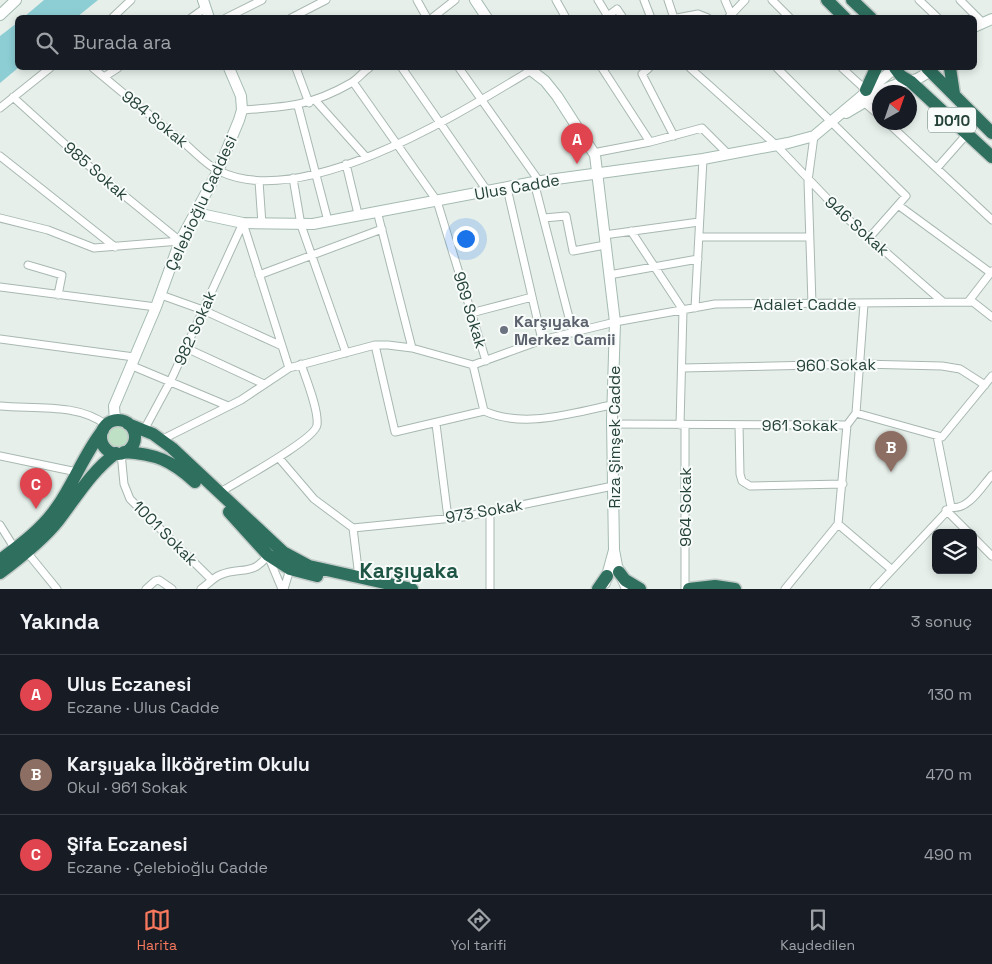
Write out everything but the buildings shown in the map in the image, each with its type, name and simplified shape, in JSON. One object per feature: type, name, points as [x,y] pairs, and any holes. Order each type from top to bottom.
[{"type":"highway","points":[[827,0],[842,15]]},
{"type":"highway","points":[[852,0],[868,15]]},
{"type":"highway","points":[[865,96],[875,70]]},
{"type":"highway","name":"D010","points":[[896,70],[900,76],[911,82],[992,157]]},
{"type":"highway","name":"D010","points":[[932,70],[992,133]]},
{"type":"highway","points":[[950,70],[954,94]]},
{"type":"highway","points":[[0,560],[20,550],[57,522],[97,468],[131,447],[135,437],[128,424]]},
{"type":"highway","points":[[108,425],[128,424],[144,430],[161,440],[284,552],[296,560],[309,566],[412,589]]},
{"type":"highway","points":[[108,425],[104,445],[120,453],[151,454],[174,464],[232,515],[268,555],[290,569],[377,589]]},
{"type":"highway","points":[[0,573],[56,509],[77,472],[108,425]]},
{"type":"highway","points":[[598,589],[613,574],[640,589]]},
{"type":"highway","points":[[687,589],[715,586],[735,589]]},
{"type":"street","points":[[0,15],[16,0]]},
{"type":"street","points":[[115,15],[131,0]]},
{"type":"street","points":[[232,15],[262,0]]},
{"type":"street","points":[[297,15],[326,0]]},
{"type":"street","points":[[417,0],[425,15]]},
{"type":"street","points":[[436,15],[455,0]]},
{"type":"street","points":[[475,0],[485,15]]},
{"type":"street","points":[[556,0],[564,15]]},
{"type":"street","points":[[598,0],[606,15]]},
{"type":"street","points":[[644,0],[650,15]]},
{"type":"street","points":[[668,0],[675,15]]},
{"type":"street","points":[[725,0],[730,15]]},
{"type":"street","points":[[731,15],[744,0]]},
{"type":"street","points":[[772,0],[787,15]]},
{"type":"street","points":[[919,0],[935,15]]},
{"type":"street","points":[[961,0],[976,15]]},
{"type":"street","points":[[196,15],[206,8]]},
{"type":"street","points":[[607,15],[616,9],[621,15]]},
{"type":"street","points":[[0,108],[47,70]]},
{"type":"street","name":"984 Sokak","points":[[95,70],[218,171]]},
{"type":"street","points":[[104,77],[115,70]]},
{"type":"street","points":[[230,70],[240,96],[242,110],[298,106],[312,102],[353,82],[364,70]]},
{"type":"street","points":[[297,70],[312,102],[366,156]]},
{"type":"street","points":[[403,70],[488,192]]},
{"type":"street","points":[[461,70],[537,182],[544,218],[573,333]]},
{"type":"street","points":[[218,171],[259,181],[315,175],[397,143],[440,122],[529,70]]},
{"type":"street","points":[[534,70],[557,96],[593,153],[650,142],[702,128],[728,154]]},
{"type":"street","points":[[603,70],[650,142]]},
{"type":"street","points":[[647,70],[642,74],[674,136]]},
{"type":"street","name":"946 Sokak","points":[[692,70],[776,145],[808,180],[869,238],[943,302]]},
{"type":"street","points":[[779,70],[906,196],[869,238]]},
{"type":"street","points":[[844,70],[872,105]]},
{"type":"street","name":"Ulus Cadde","points":[[196,213],[242,223],[301,225],[537,182],[703,159],[776,145],[814,136],[865,96],[893,70]]},
{"type":"street","name":"Ulus Cadde","points":[[894,85],[920,79],[928,70]]},
{"type":"street","name":"969 Sokak","points":[[353,82],[437,201],[486,361]]},
{"type":"street","name":"Ulus Cadde","points":[[865,96],[872,95]]},
{"type":"street","name":"985 Sokak","points":[[13,97],[98,175],[180,241]]},
{"type":"street","points":[[298,106],[328,221]]},
{"type":"street","name":"Çelebioğlu Caddesi","points":[[108,425],[132,361],[156,307],[180,241],[218,171],[242,110]]},
{"type":"street","points":[[896,130],[992,220]]},
{"type":"street","points":[[937,168],[967,134]]},
{"type":"street","points":[[812,304],[808,180],[814,136]]},
{"type":"street","name":"Rıza Şimşek Cadde","points":[[593,153],[614,322],[612,405],[614,550],[613,574],[604,589]]},
{"type":"street","points":[[0,156],[115,246]]},
{"type":"street","points":[[695,308],[703,159]]},
{"type":"street","points":[[346,164],[358,214]]},
{"type":"street","points":[[293,178],[301,225],[346,353]]},
{"type":"street","points":[[259,181],[262,224]]},
{"type":"street","points":[[507,188],[542,340]]},
{"type":"street","points":[[898,205],[991,272],[968,302]]},
{"type":"street","points":[[376,211],[412,348]]},
{"type":"street","points":[[544,218],[566,216],[572,251],[632,231],[699,222]]},
{"type":"street","points":[[0,218],[48,230],[94,248],[180,241]]},
{"type":"street","points":[[242,223],[289,368]]},
{"type":"street","name":"982 Sokak","points":[[144,430],[172,380],[242,223]]},
{"type":"street","points":[[259,275],[382,229]]},
{"type":"street","points":[[632,231],[683,310]]},
{"type":"street","points":[[699,237],[809,236]]},
{"type":"street","points":[[609,275],[698,259]]},
{"type":"street","points":[[28,265],[62,275],[58,295]]},
{"type":"street","points":[[0,287],[156,307]]},
{"type":"street","points":[[161,294],[203,310],[282,346]]},
{"type":"street","points":[[471,313],[532,297]]},
{"type":"street","points":[[968,302],[973,302],[992,317]]},
{"type":"street","name":"Adalet Cadde","points":[[473,365],[542,340],[614,322],[715,304],[968,302]]},
{"type":"street","points":[[856,413],[864,304]]},
{"type":"street","name":"964 Sokak","points":[[683,310],[682,425],[687,589]]},
{"type":"street","points":[[0,340],[132,361],[228,406]]},
{"type":"street","points":[[375,345],[395,432],[436,424],[484,411],[501,418],[518,420],[544,418],[612,405]]},
{"type":"street","points":[[161,440],[228,406],[289,368],[375,345],[412,348],[473,365],[484,411]]},
{"type":"street","points":[[186,348],[264,384]]},
{"type":"street","points":[[219,493],[279,458],[312,435],[317,426],[316,413],[301,364]]},
{"type":"street","name":"960 Sokak","points":[[682,368],[861,364],[960,369],[985,385]]},
{"type":"street","points":[[966,529],[949,508],[937,436],[942,437],[992,376]]},
{"type":"street","points":[[0,406],[47,408],[91,415],[108,425]]},
{"type":"street","name":"961 Sokak","points":[[612,424],[847,425],[856,413],[937,436]]},
{"type":"street","points":[[436,424],[448,518]]},
{"type":"street","points":[[739,425],[740,474],[744,483],[750,486],[843,484]]},
{"type":"street","points":[[785,589],[838,524],[847,425]]},
{"type":"street","name":"1001 Sokak","points":[[120,453],[124,484],[130,499],[212,580]]},
{"type":"street","points":[[0,456],[77,472]]},
{"type":"street","points":[[279,458],[314,499],[353,528],[359,577]]},
{"type":"street","points":[[874,589],[949,508],[955,508],[967,503],[992,474]]},
{"type":"street","name":"973 Sokak","points":[[353,528],[448,518],[613,486]]},
{"type":"street","points":[[490,511],[490,589]]},
{"type":"street","points":[[838,524],[891,569]]},
{"type":"street","points":[[0,525],[20,550],[57,589]]},
{"type":"street","points":[[977,541],[992,556]]},
{"type":"street","points":[[201,589],[220,574],[249,571],[260,566],[268,555]]},
{"type":"street","points":[[268,555],[283,589]]},
{"type":"street","points":[[283,589],[290,569]]},
{"type":"street","name":"Rıza Şimşek Cadde","points":[[613,574],[627,589]]},
{"type":"street","points":[[146,589],[154,581],[159,580],[172,589]]},
{"type":"green space","points":[[118,426],[126,429],[129,437],[126,445],[118,448],[110,445],[107,437],[110,429]]},
{"type":"water","points":[[44,0],[98,0],[79,15],[26,15]]},
{"type":"water","points":[[15,25],[16,70],[0,83],[0,36]]},
{"type":"place","name":"Ulus Eczanesi","points":[[577,164]]},
{"type":"place","name":"Karşıyaka Merkez Camii","points":[[504,330]]},
{"type":"place","name":"Karşıyaka İlköğretim Okulu","points":[[891,472]]},
{"type":"place","name":"Şifa Eczanesi","points":[[36,509]]},
{"type":"district","name":"Karşıyaka","points":[[409,570]]}]
